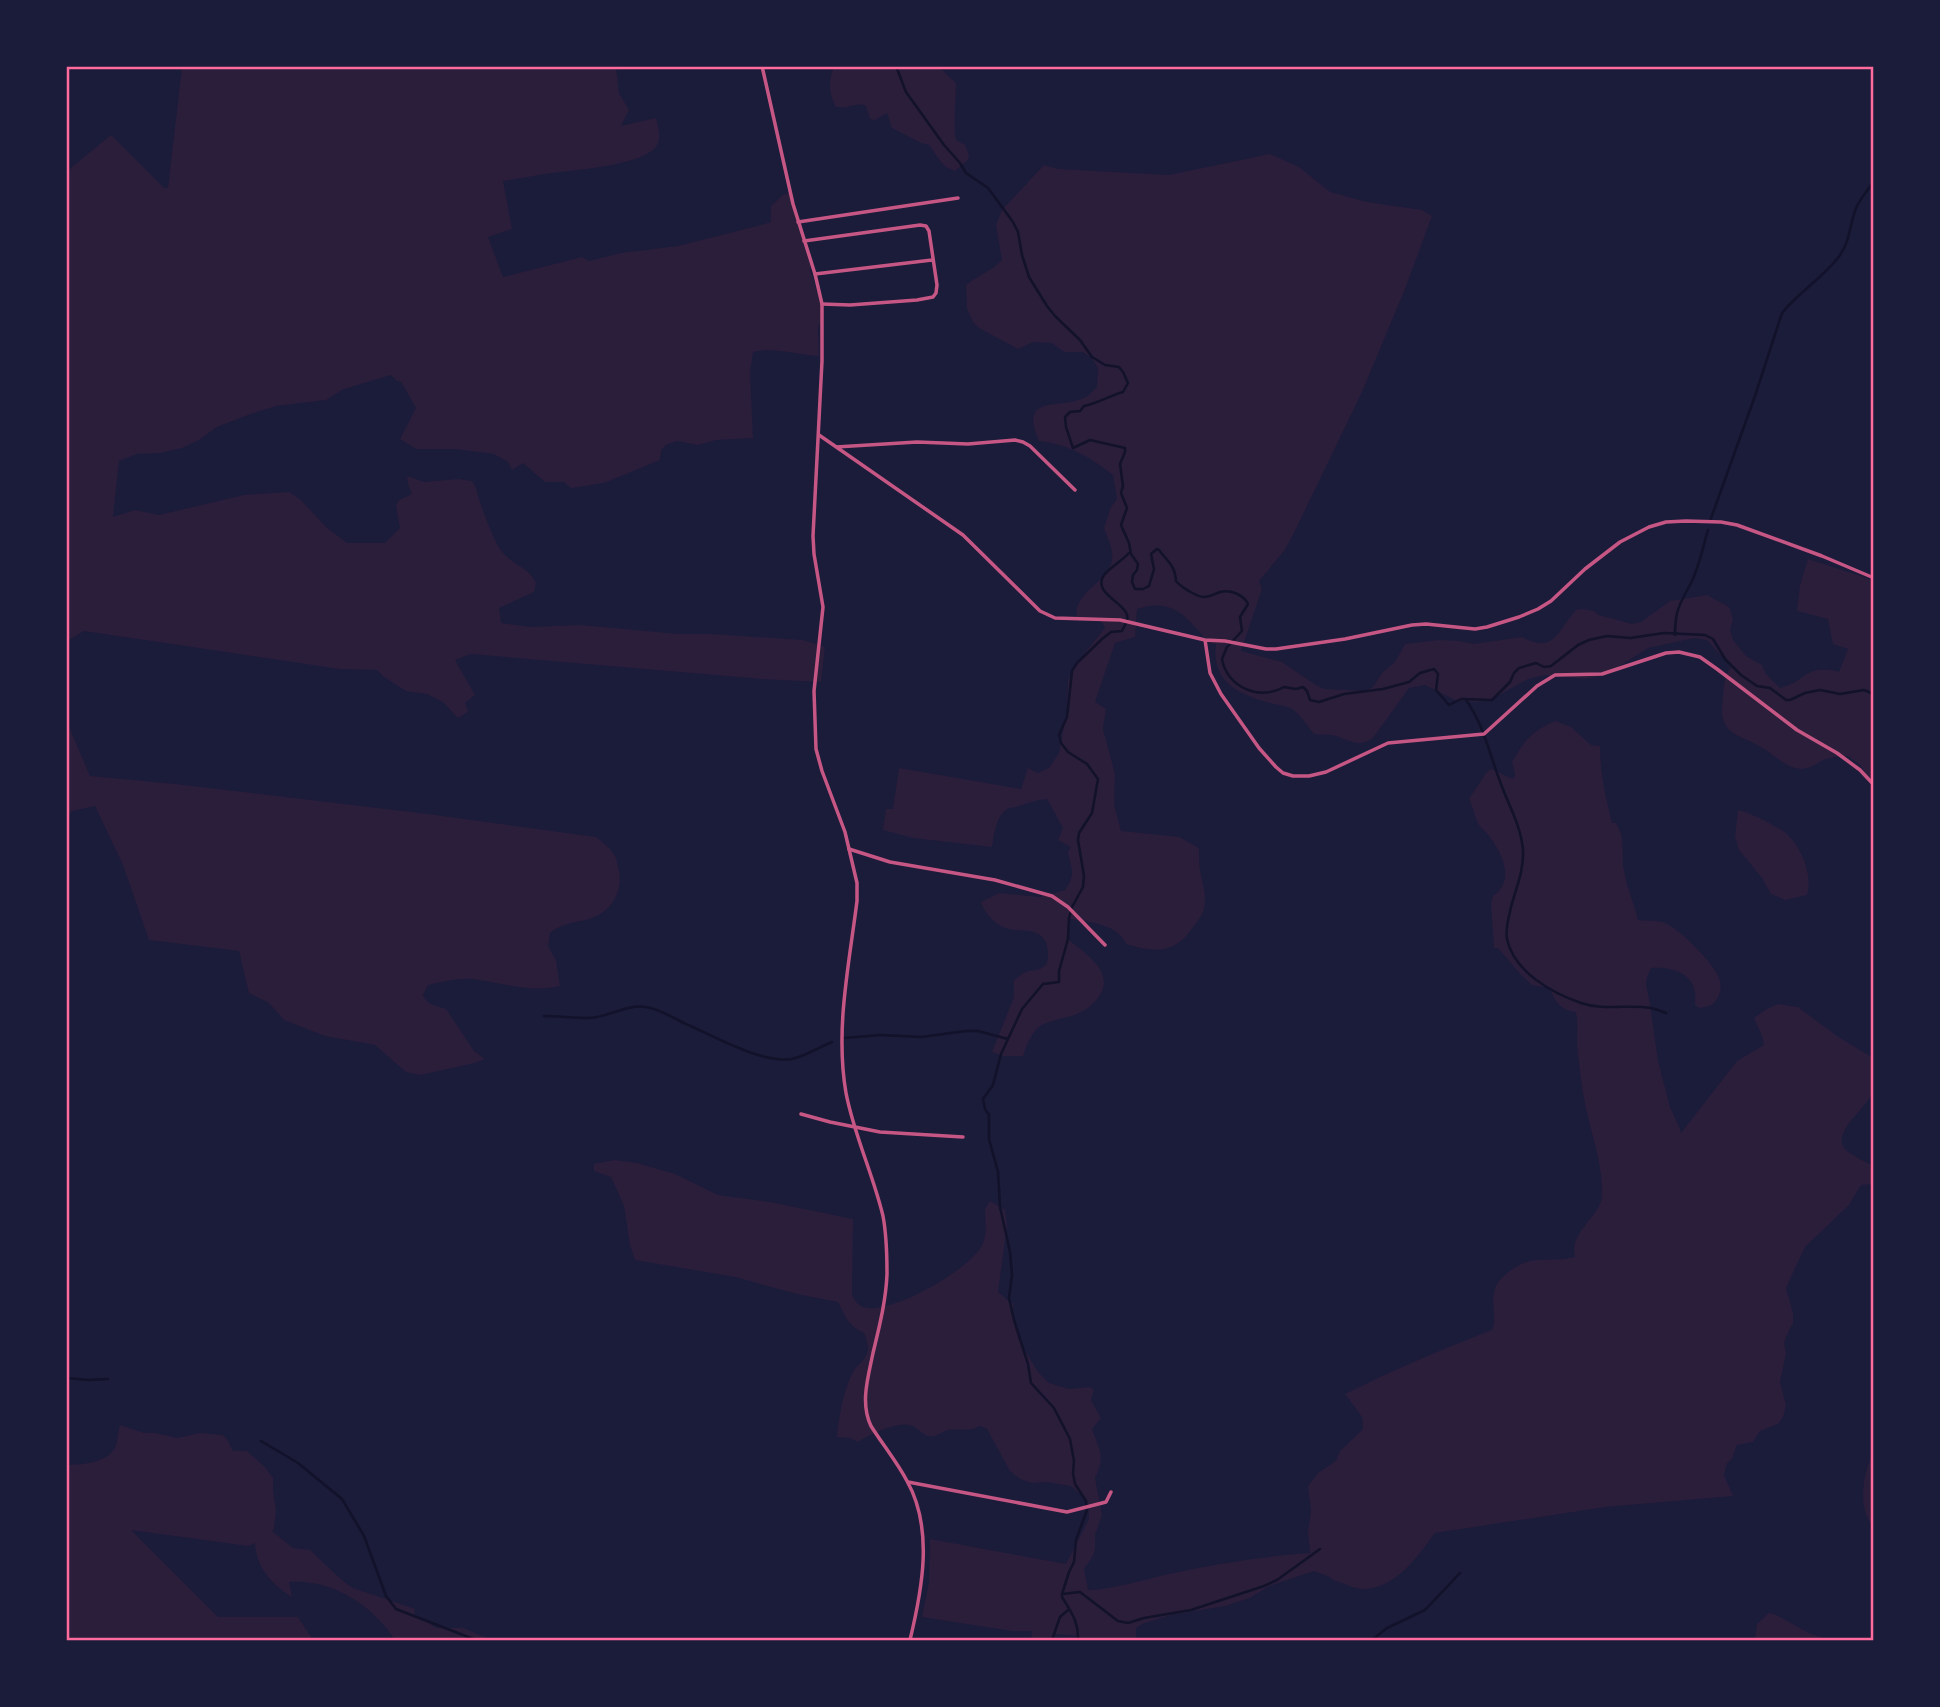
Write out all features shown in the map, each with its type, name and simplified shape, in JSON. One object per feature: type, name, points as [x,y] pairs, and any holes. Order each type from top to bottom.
[{"type":"street","points":[[762,66],[798,222],[822,304],[823,334],[813,536],[823,607],[814,681],[814,729],[822,771],[845,832],[857,884],[841,1025],[842,1047],[854,1127],[883,1218],[887,1259],[884,1299],[865,1394],[867,1417],[871,1426],[908,1482],[918,1508],[924,1545],[918,1609],[910,1640]]},
{"type":"street","points":[[798,222],[958,198]]},
{"type":"street","points":[[804,241],[923,225],[928,229],[937,285],[933,298],[822,304]]},
{"type":"street","points":[[815,274],[932,260]]},
{"type":"street","points":[[818,435],[963,535],[1040,611],[1055,618],[1120,620],[1205,640],[1233,642],[1266,649],[1345,639],[1412,625],[1465,629],[1487,627],[1538,609],[1620,542],[1665,522],[1721,522],[1737,525],[1822,556],[1874,579]]},
{"type":"street","points":[[836,447],[917,442],[1023,442],[1075,490]]},
{"type":"street","points":[[1205,640],[1210,673],[1221,694],[1276,768],[1293,776],[1326,772],[1388,743],[1483,734],[1537,686],[1555,675],[1602,674],[1666,653],[1679,652],[1700,657],[1797,730],[1837,753],[1860,770],[1874,785]]},
{"type":"street","points":[[849,849],[873,858],[995,880],[1052,896],[1075,913],[1105,945]]},
{"type":"street","points":[[801,1114],[854,1127],[907,1134],[963,1137]]},
{"type":"street","points":[[908,1482],[1067,1512],[1106,1502],[1111,1492]]},
{"type":"shaded area","points":[[182,67],[616,67],[619,93],[629,110],[621,126],[656,118],[659,135],[657,145],[651,152],[626,162],[503,181],[512,229],[488,237],[503,277],[582,257],[589,261],[621,253],[678,246],[761,225],[771,222],[771,206],[783,195],[792,192],[810,270],[821,304],[819,356],[777,351],[753,352],[750,373],[753,438],[716,440],[698,445],[677,441],[661,450],[660,460],[604,483],[571,488],[564,482],[545,482],[523,463],[512,470],[508,462],[494,454],[455,449],[416,449],[400,439],[416,408],[401,382],[391,375],[344,389],[326,400],[276,406],[248,415],[217,427],[182,448],[137,454],[119,461],[113,517],[135,510],[159,515],[244,495],[289,492],[347,543],[385,543],[400,528],[396,505],[399,500],[412,494],[407,476],[424,482],[459,479],[472,481],[490,529],[503,553],[536,583],[534,592],[499,608],[501,623],[531,627],[581,625],[678,634],[803,640],[825,647],[821,682],[471,654],[455,660],[475,695],[465,703],[468,712],[458,718],[443,702],[427,694],[406,691],[377,670],[340,669],[84,631],[67,641],[67,171],[111,135],[164,188],[168,188]]},
{"type":"shaded area","points":[[834,67],[934,67],[942,70],[956,83],[956,140],[965,145],[969,155],[968,160],[955,171],[941,162],[929,145],[892,128],[887,113],[875,120],[870,119],[866,106],[835,106],[831,96],[830,82]]},
{"type":"shaded area","points":[[1270,154],[1299,167],[1330,192],[1367,202],[1422,210],[1432,216],[1362,392],[1293,535],[1284,551],[1259,581],[1262,589],[1241,651],[1282,662],[1324,689],[1365,691],[1373,687],[1382,673],[1395,662],[1405,644],[1439,640],[1474,644],[1522,637],[1533,642],[1548,642],[1576,610],[1594,611],[1599,615],[1632,624],[1641,622],[1670,601],[1707,595],[1729,607],[1733,619],[1730,630],[1733,640],[1746,656],[1762,665],[1766,674],[1780,688],[1813,671],[1839,672],[1848,649],[1833,644],[1828,619],[1797,611],[1800,585],[1808,559],[1873,580],[1873,785],[1860,765],[1848,756],[1826,759],[1805,769],[1796,768],[1732,732],[1723,720],[1722,710],[1725,681],[1731,667],[1707,640],[1694,638],[1648,648],[1606,675],[1586,679],[1545,675],[1528,679],[1492,699],[1477,702],[1457,701],[1425,685],[1409,688],[1373,738],[1358,743],[1332,735],[1314,734],[1292,709],[1247,695],[1229,684],[1218,668],[1216,644],[1209,643],[1179,612],[1161,606],[1137,609],[1135,637],[1115,643],[1095,702],[1106,709],[1103,729],[1115,774],[1114,805],[1121,831],[1179,837],[1199,848],[1205,898],[1203,911],[1179,942],[1172,947],[1155,950],[1126,944],[1117,932],[1102,925],[1070,919],[1068,939],[1101,970],[1104,986],[1100,995],[1093,1004],[1075,1015],[1039,1027],[1031,1037],[1023,1056],[1003,1056],[992,1052],[1014,997],[1014,980],[1045,965],[1048,958],[1047,946],[1044,938],[1038,934],[1008,929],[998,924],[986,913],[981,902],[999,893],[1040,897],[1065,890],[1072,871],[1068,852],[1071,847],[1058,840],[1063,828],[1047,799],[1008,808],[1003,812],[996,826],[992,847],[913,838],[883,830],[886,809],[893,809],[899,768],[1021,789],[1028,768],[1038,773],[1049,768],[1059,753],[1067,710],[1068,680],[1075,665],[1105,628],[1102,622],[1093,618],[1078,621],[1076,612],[1079,603],[1104,575],[1112,560],[1104,528],[1111,507],[1117,499],[1113,475],[1078,452],[1039,441],[1034,426],[1034,416],[1038,409],[1084,398],[1097,387],[1098,368],[1092,358],[1083,352],[1064,352],[1052,343],[1033,342],[1018,349],[979,328],[967,309],[966,285],[1002,260],[996,225],[1002,210],[1044,165],[1058,169],[1169,175]]},
{"type":"shaded area","points":[[1555,721],[1571,727],[1591,745],[1600,746],[1602,776],[1612,823],[1616,823],[1621,835],[1624,871],[1638,920],[1662,922],[1679,932],[1704,956],[1720,981],[1720,992],[1715,1001],[1710,1006],[1699,1008],[1695,1005],[1694,986],[1679,972],[1651,968],[1647,977],[1658,1061],[1670,1107],[1681,1133],[1737,1061],[1764,1045],[1754,1018],[1778,1004],[1798,1007],[1873,1058],[1873,1091],[1849,1124],[1842,1140],[1844,1148],[1873,1165],[1873,1184],[1861,1185],[1849,1205],[1805,1247],[1790,1279],[1786,1288],[1793,1323],[1784,1343],[1786,1354],[1780,1382],[1786,1405],[1783,1417],[1778,1424],[1760,1431],[1753,1442],[1737,1445],[1724,1475],[1733,1496],[1605,1507],[1435,1533],[1406,1568],[1377,1587],[1358,1588],[1314,1571],[1269,1586],[1250,1598],[1225,1606],[1171,1615],[1142,1624],[1136,1628],[1136,1640],[1080,1640],[1079,1636],[1056,1634],[1053,1640],[1031,1640],[1032,1631],[1012,1631],[922,1617],[929,1582],[930,1539],[1066,1564],[1089,1519],[1088,1506],[1081,1495],[1071,1486],[1032,1483],[1020,1479],[1010,1471],[987,1429],[980,1426],[967,1430],[948,1430],[931,1436],[912,1426],[897,1425],[858,1442],[837,1437],[847,1387],[868,1349],[864,1333],[851,1324],[838,1302],[735,1277],[635,1260],[624,1206],[611,1177],[594,1171],[594,1164],[615,1160],[637,1163],[675,1174],[718,1195],[770,1202],[853,1219],[852,1295],[863,1307],[891,1305],[909,1298],[945,1278],[973,1257],[985,1238],[985,1209],[990,1201],[1005,1210],[1007,1225],[998,1292],[1013,1303],[1014,1323],[1019,1341],[1038,1372],[1049,1383],[1069,1389],[1090,1387],[1094,1390],[1091,1400],[1101,1418],[1092,1429],[1101,1459],[1095,1478],[1102,1515],[1095,1535],[1093,1556],[1084,1569],[1088,1590],[1221,1564],[1310,1553],[1308,1532],[1311,1511],[1308,1486],[1318,1473],[1336,1461],[1340,1451],[1363,1429],[1362,1417],[1345,1394],[1492,1330],[1494,1292],[1500,1280],[1523,1263],[1575,1257],[1576,1240],[1600,1203],[1602,1183],[1583,1092],[1576,1012],[1559,1004],[1550,988],[1532,985],[1498,948],[1494,948],[1491,904],[1493,896],[1504,883],[1505,868],[1495,844],[1479,825],[1469,799],[1491,769],[1513,779],[1515,775],[1512,762],[1521,748],[1540,729]]},
{"type":"shaded area","points":[[67,722],[90,776],[428,814],[596,837],[615,856],[619,888],[612,903],[600,914],[550,933],[548,946],[556,960],[560,986],[527,988],[473,979],[428,985],[423,995],[427,1001],[446,1009],[474,1051],[485,1059],[420,1075],[406,1072],[375,1045],[325,1036],[284,1020],[269,1003],[249,993],[239,951],[149,940],[123,865],[95,806],[72,811],[67,816]]},
{"type":"shaded area","points":[[1738,810],[1771,824],[1792,840],[1802,854],[1807,871],[1807,895],[1785,900],[1771,894],[1762,878],[1739,850],[1735,836]]},
{"type":"shaded area","points":[[120,1425],[144,1433],[177,1438],[200,1433],[223,1435],[233,1451],[247,1451],[273,1478],[276,1510],[272,1531],[293,1548],[310,1550],[353,1588],[415,1609],[414,1614],[436,1628],[463,1628],[492,1640],[395,1640],[386,1627],[363,1605],[336,1590],[305,1582],[289,1582],[292,1597],[266,1574],[258,1560],[255,1543],[248,1546],[131,1530],[218,1617],[298,1617],[313,1640],[67,1640],[67,1465],[89,1463],[110,1454],[117,1442]]},
{"type":"shaded area","points":[[1873,1452],[1873,1527],[1865,1510],[1863,1491]]},
{"type":"shaded area","points":[[1769,1613],[1828,1640],[1755,1640],[1757,1624]]},
{"type":"waterway","points":[[896,66],[906,92],[944,145],[966,173],[988,188],[1013,222],[1029,277],[1047,306],[1080,340],[1092,357],[1105,365],[1119,367],[1123,372],[1128,383],[1123,392],[1084,406],[1080,411],[1070,412],[1065,417],[1073,448],[1090,440],[1125,448],[1120,464],[1123,486],[1121,493],[1127,508],[1121,525],[1131,554],[1138,564],[1132,582],[1135,589],[1149,586],[1154,569],[1151,554],[1157,549],[1173,567],[1176,581],[1189,591],[1204,597],[1228,591],[1240,595],[1246,601],[1248,604],[1240,617],[1242,631],[1227,647],[1222,659],[1230,678],[1237,684],[1255,692],[1265,693],[1284,687],[1303,687],[1310,700],[1319,702],[1344,694],[1383,689],[1409,682],[1420,673],[1434,669],[1438,674],[1436,690],[1449,705],[1461,699],[1492,700],[1510,682],[1519,668],[1536,663],[1544,667],[1551,666],[1589,640],[1607,636],[1630,638],[1664,633],[1705,635],[1713,639],[1725,659],[1741,675],[1757,686],[1770,688],[1786,700],[1820,690],[1840,694],[1864,690],[1874,696]]},
{"type":"waterway","points":[[1710,521],[1782,313],[1841,254],[1857,205],[1874,181]]},
{"type":"waterway","points":[[1675,635],[1679,607],[1696,570],[1708,530]]},
{"type":"waterway","points":[[1062,1594],[1074,1562],[1076,1540],[1087,1510],[1086,1501],[1075,1484],[1070,1439],[1054,1408],[1031,1383],[1014,1320],[1009,1298],[1012,1275],[1010,1252],[1000,1207],[998,1172],[989,1139],[989,1115],[983,1099],[993,1085],[1001,1054],[1022,1009],[1043,984],[1059,982],[1059,971],[1068,939],[1069,918],[1083,887],[1079,833],[1092,813],[1098,779],[1087,764],[1068,752],[1059,735],[1067,717],[1072,671],[1102,639],[1111,632],[1122,631],[1127,621],[1125,610],[1105,592],[1101,581],[1106,572],[1129,553]]},
{"type":"waterway","points":[[1466,700],[1482,730],[1522,841],[1522,865],[1506,931],[1517,962],[1536,980],[1581,1003],[1598,1007],[1653,1008],[1666,1013]]},
{"type":"waterway","points":[[544,1016],[595,1017],[631,1007],[646,1007],[738,1048],[780,1059],[797,1058],[832,1042]]},
{"type":"waterway","points":[[844,1038],[881,1035],[921,1037],[978,1031],[1008,1039]]},
{"type":"waterway","points":[[66,1378],[108,1379]]},
{"type":"waterway","points":[[261,1441],[298,1463],[342,1499],[364,1536],[386,1596],[396,1609],[476,1640]]},
{"type":"waterway","points":[[1062,1594],[1080,1592],[1118,1621],[1128,1623],[1191,1610],[1264,1586],[1277,1580],[1320,1549]]},
{"type":"waterway","points":[[1372,1640],[1387,1628],[1425,1610],[1460,1573]]},
{"type":"waterway","points":[[1062,1594],[1076,1622],[1078,1640]]},
{"type":"waterway","points":[[1052,1640],[1060,1617],[1068,1610]]}]
